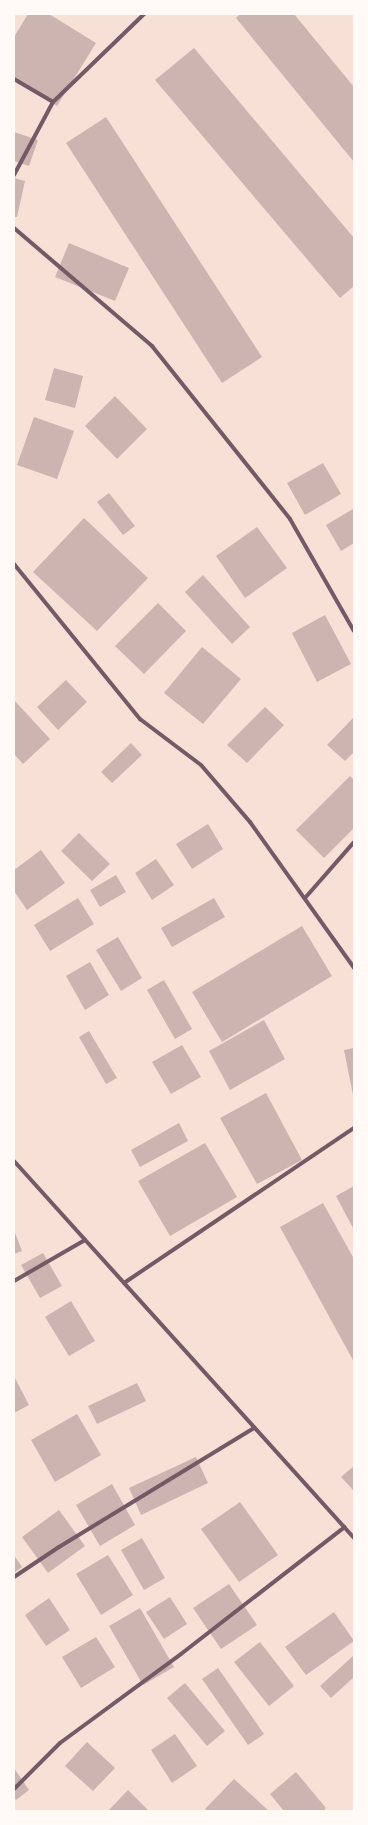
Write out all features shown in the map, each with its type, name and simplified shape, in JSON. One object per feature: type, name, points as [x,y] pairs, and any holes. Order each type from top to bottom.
[{"type":"street","points":[[14,175],[53,102],[144,14]]},
{"type":"street","points":[[14,79],[53,102]]},
{"type":"street","points":[[14,228],[152,346],[290,520],[354,631]]},
{"type":"street","points":[[14,564],[140,719],[201,765],[250,822],[354,968]]},
{"type":"street","points":[[305,898],[354,842]]},
{"type":"street","points":[[124,1283],[354,1128]]},
{"type":"street","points":[[14,1161],[354,1538]]},
{"type":"street","points":[[14,1281],[85,1240]]},
{"type":"street","points":[[14,1577],[59,1547],[254,1428]]},
{"type":"street","points":[[14,1789],[60,1743],[181,1654],[345,1528]]},
{"type":"building","points":[[28,14],[49,14],[96,43],[57,106],[14,79],[14,37]]},
{"type":"building","points":[[240,14],[294,14],[354,87],[354,162],[236,18]]},
{"type":"building","points":[[194,48],[354,238],[354,286],[340,298],[155,80]]},
{"type":"building","points":[[106,117],[262,357],[222,383],[66,143]]},
{"type":"building","points":[[14,132],[38,140],[29,166],[14,161]]},
{"type":"building","points":[[14,178],[25,181],[17,217],[14,217]]},
{"type":"building","points":[[69,243],[129,268],[115,301],[55,277]]},
{"type":"building","points":[[54,368],[83,376],[75,408],[45,400]]},
{"type":"building","points":[[115,396],[147,429],[117,459],[85,426]]},
{"type":"building","points":[[34,417],[74,431],[57,479],[17,465]]},
{"type":"building","points":[[323,463],[341,494],[305,515],[287,483]]},
{"type":"building","points":[[109,493],[135,526],[123,535],[97,502]]},
{"type":"building","points":[[353,509],[354,543],[341,551],[326,525]]},
{"type":"building","points":[[84,518],[148,578],[97,631],[33,572]]},
{"type":"building","points":[[257,527],[287,568],[245,598],[216,556]]},
{"type":"building","points":[[203,575],[250,627],[232,644],[185,592]]},
{"type":"building","points":[[158,603],[186,631],[144,674],[115,646]]},
{"type":"building","points":[[325,615],[351,664],[317,682],[292,633]]},
{"type":"building","points":[[202,647],[241,679],[203,724],[164,693]]},
{"type":"building","points":[[66,680],[87,702],[58,730],[37,707]]},
{"type":"building","points":[[14,700],[50,739],[23,764],[14,754]]},
{"type":"building","points":[[265,707],[284,725],[247,763],[227,745]]},
{"type":"building","points":[[354,717],[354,752],[345,761],[327,745]]},
{"type":"building","points":[[131,743],[142,755],[112,783],[101,772]]},
{"type":"building","points":[[350,776],[354,780],[354,828],[324,858],[296,830]]},
{"type":"building","points":[[208,824],[223,849],[192,869],[176,844]]},
{"type":"building","points":[[79,833],[110,864],[92,881],[61,851]]},
{"type":"building","points":[[41,850],[65,883],[27,910],[14,891],[14,870]]},
{"type":"building","points":[[156,859],[174,885],[152,900],[135,873]]},
{"type":"building","points":[[116,875],[126,892],[100,907],[90,890]]},
{"type":"building","points":[[78,898],[94,924],[50,951],[34,925]]},
{"type":"building","points":[[214,898],[225,917],[172,947],[161,928]]},
{"type":"building","points":[[302,926],[332,976],[222,1042],[192,992]]},
{"type":"building","points":[[118,937],[142,978],[121,991],[96,950]]},
{"type":"building","points":[[90,962],[109,995],[85,1010],[66,976]]},
{"type":"building","points":[[164,980],[192,1029],[175,1039],[147,990]]},
{"type":"building","points":[[264,1020],[285,1059],[230,1090],[209,1051]]},
{"type":"building","points":[[89,1031],[117,1078],[106,1084],[79,1037]]},
{"type":"building","points":[[182,1045],[201,1077],[171,1094],[152,1062]]},
{"type":"building","points":[[354,1048],[354,1095],[353,1095],[344,1050]]},
{"type":"building","points":[[266,1093],[302,1160],[257,1184],[220,1118]]},
{"type":"building","points":[[179,1123],[188,1141],[140,1167],[131,1150]]},
{"type":"building","points":[[205,1143],[237,1197],[170,1236],[138,1181]]},
{"type":"building","points":[[354,1186],[354,1230],[336,1196]]},
{"type":"building","points":[[323,1203],[354,1259],[354,1362],[280,1227]]},
{"type":"building","points":[[14,1230],[22,1251],[14,1254]]},
{"type":"building","points":[[43,1253],[62,1286],[40,1298],[21,1265]]},
{"type":"building","points":[[71,1301],[95,1341],[69,1356],[45,1317]]},
{"type":"building","points":[[15,1378],[29,1405],[14,1413],[14,1379]]},
{"type":"building","points":[[137,1383],[146,1401],[97,1424],[88,1406]]},
{"type":"building","points":[[77,1414],[101,1455],[55,1482],[31,1440]]},
{"type":"building","points":[[196,1457],[208,1483],[141,1515],[129,1488]]},
{"type":"building","points":[[354,1466],[354,1491],[341,1477]]},
{"type":"building","points":[[112,1484],[135,1525],[100,1546],[76,1505]]},
{"type":"building","points":[[240,1502],[278,1555],[239,1582],[201,1529]]},
{"type":"building","points":[[59,1510],[85,1546],[48,1573],[22,1537]]},
{"type":"building","points":[[142,1538],[165,1578],[144,1590],[121,1550]]},
{"type":"building","points":[[14,1555],[22,1567],[14,1573]]},
{"type":"building","points":[[108,1555],[133,1595],[101,1615],[76,1574]]},
{"type":"building","points":[[229,1584],[257,1625],[221,1649],[193,1608]]},
{"type":"building","points":[[170,1597],[187,1624],[164,1639],[146,1612]]},
{"type":"building","points":[[49,1598],[70,1630],[46,1646],[25,1615]]},
{"type":"building","points":[[140,1608],[174,1667],[143,1685],[109,1626]]},
{"type":"building","points":[[334,1612],[354,1641],[306,1675],[285,1647]]},
{"type":"building","points":[[96,1637],[115,1667],[81,1688],[62,1657]]},
{"type":"building","points":[[260,1642],[294,1686],[269,1706],[234,1662]]},
{"type":"building","points":[[354,1655],[354,1677],[331,1698],[320,1686]]},
{"type":"building","points":[[218,1668],[264,1734],[248,1745],[202,1679]]},
{"type":"building","points":[[185,1683],[225,1731],[207,1746],[167,1698]]},
{"type":"building","points":[[175,1734],[197,1766],[172,1783],[151,1750]]},
{"type":"building","points":[[87,1742],[115,1768],[93,1791],[65,1766]]},
{"type":"building","points":[[14,1768],[29,1790],[16,1800],[14,1797]]},
{"type":"building","points":[[296,1772],[326,1808],[323,1811],[284,1811],[270,1794]]},
{"type":"building","points":[[234,1779],[269,1811],[208,1811],[205,1809]]},
{"type":"building","points":[[128,1790],[149,1811],[108,1811]]}]
